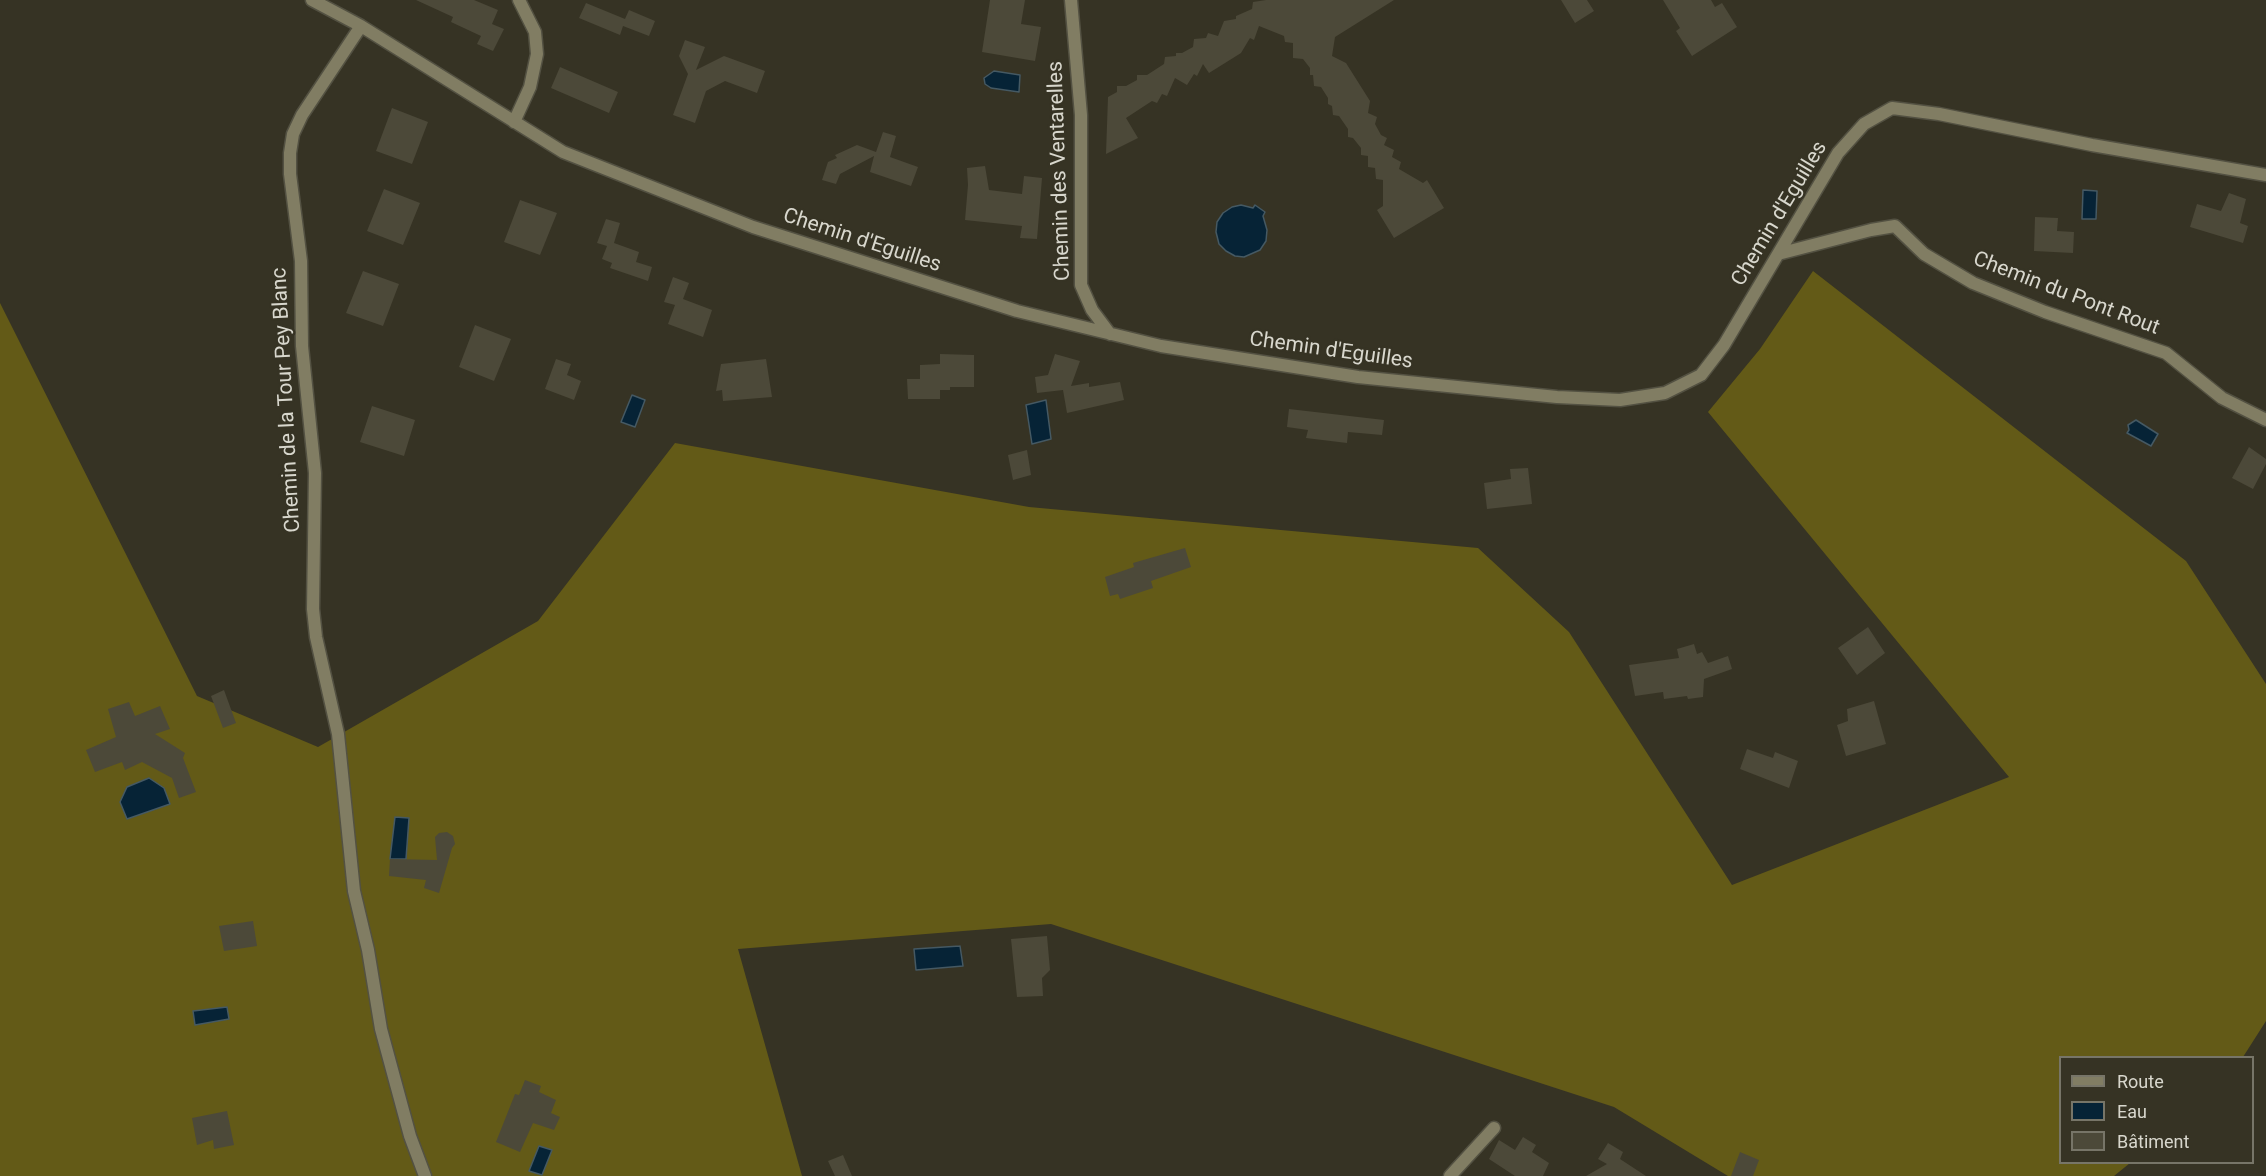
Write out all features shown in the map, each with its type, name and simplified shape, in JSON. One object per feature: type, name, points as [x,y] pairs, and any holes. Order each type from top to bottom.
[{"type":"street","name":"Chemin d'Eguilles","points":[[312,0],[361,26],[563,152],[753,226],[1017,310],[1161,346],[1358,377],[1557,397],[1620,399],[1665,393],[1701,375],[1724,345],[1838,153],[1864,124],[1892,108],[1940,114],[2092,145],[2266,176]]},
{"type":"street","points":[[514,122],[530,87],[537,54],[535,32],[519,0]]},
{"type":"street","name":"Chemin des Ventarelles","points":[[1071,0],[1081,115],[1081,285],[1092,310],[1110,334]]},
{"type":"street","name":"Chemin de la Tour Pey Blanc","points":[[361,26],[321,83],[302,115],[293,134],[290,153],[290,174],[301,261],[302,346],[315,473],[313,609],[316,637],[338,734],[354,891],[368,950],[381,1029],[410,1136],[425,1176]]},
{"type":"street","name":"Chemin du Pont Rout","points":[[1778,254],[1895,226],[1924,254],[1973,283],[2045,312],[2166,353],[2222,398],[2266,420]]},
{"type":"street","points":[[1450,1176],[1494,1128]]},
{"type":"shaded area","points":[[1813,271],[2186,561],[2266,684],[2266,1021],[2244,1056],[2059,1056],[2059,1164],[2129,1164],[2114,1176],[1728,1176],[1614,1107],[1051,924],[738,949],[802,1176],[0,1176],[0,303],[197,696],[318,747],[538,621],[675,443],[1029,507],[1478,548],[1569,632],[1732,885],[2009,777],[1708,412],[1760,349]]},
{"type":"water","points":[[994,71],[1020,75],[1019,92],[991,88],[985,84],[984,78]]},
{"type":"water","points":[[2083,190],[2097,191],[2096,219],[2082,219]]},
{"type":"water","points":[[1241,205],[1253,208],[1255,205],[1265,212],[1263,216],[1267,230],[1266,241],[1260,250],[1244,257],[1235,256],[1226,251],[1219,244],[1216,232],[1217,222],[1223,213],[1232,207]]},
{"type":"water","points":[[632,395],[645,400],[635,427],[621,422]]},
{"type":"water","points":[[1046,400],[1051,439],[1032,444],[1026,405]]},
{"type":"water","points":[[2136,420],[2158,434],[2151,446],[2127,433],[2128,425]]},
{"type":"water","points":[[149,778],[164,788],[170,804],[127,819],[120,802],[127,787]]},
{"type":"water","points":[[395,817],[409,818],[406,859],[390,859]]},
{"type":"water","points":[[960,946],[963,966],[916,970],[914,949]]},
{"type":"water","points":[[227,1007],[229,1019],[195,1025],[193,1011]]},
{"type":"water","points":[[539,1146],[552,1150],[542,1175],[529,1171]]},
{"type":"building","points":[[416,0],[474,0],[498,10],[492,24],[504,29],[493,51],[477,44],[481,36],[451,22],[453,17]]},
{"type":"building","points":[[990,0],[1025,0],[1021,24],[1041,27],[1035,61],[982,52]]},
{"type":"building","points":[[1266,0],[1394,0],[1335,37],[1332,56],[1346,63],[1370,101],[1368,113],[1377,117],[1375,124],[1381,135],[1387,138],[1384,145],[1394,150],[1392,157],[1401,162],[1399,169],[1423,183],[1427,180],[1444,208],[1394,238],[1377,210],[1383,206],[1383,180],[1376,179],[1375,168],[1368,167],[1368,156],[1361,155],[1361,148],[1353,138],[1348,137],[1348,129],[1339,116],[1333,115],[1332,106],[1328,104],[1328,98],[1321,87],[1314,86],[1310,68],[1303,59],[1293,58],[1293,43],[1285,42],[1284,36],[1259,26],[1254,40],[1250,38],[1241,53],[1209,73],[1203,64],[1197,76],[1194,74],[1187,85],[1175,78],[1167,96],[1162,94],[1157,103],[1152,101],[1126,118],[1138,138],[1106,154],[1108,97],[1117,92],[1117,86],[1126,86],[1137,80],[1137,75],[1147,75],[1164,64],[1165,57],[1176,56],[1176,53],[1182,53],[1193,47],[1194,39],[1206,38],[1208,33],[1218,36],[1224,21],[1236,19],[1236,16],[1252,9],[1253,2]]},
{"type":"building","points":[[1561,0],[1587,0],[1594,11],[1575,23]]},
{"type":"building","points":[[1663,0],[1711,0],[1715,7],[1722,3],[1737,27],[1692,56],[1676,31],[1680,28]]},
{"type":"building","points":[[586,3],[625,19],[629,10],[655,21],[649,36],[623,26],[620,35],[579,18]]},
{"type":"building","points":[[685,40],[705,47],[696,70],[724,56],[765,71],[757,93],[725,81],[706,91],[695,123],[673,115],[688,74],[679,56]]},
{"type":"building","points":[[560,67],[618,92],[609,113],[551,88]]},
{"type":"building","points":[[392,108],[428,122],[412,164],[376,151]]},
{"type":"building","points":[[883,132],[896,136],[890,157],[918,167],[911,186],[870,172],[874,156],[840,174],[836,184],[822,180],[828,162],[837,158],[835,155],[857,145],[876,152]]},
{"type":"building","points":[[985,166],[989,190],[1022,194],[1024,176],[1042,178],[1037,239],[1020,238],[1022,226],[965,220],[967,168]]},
{"type":"building","points":[[384,189],[420,203],[403,245],[367,231]]},
{"type":"building","points":[[2229,193],[2246,199],[2240,223],[2248,226],[2243,243],[2190,227],[2197,204],[2221,211]]},
{"type":"building","points":[[520,200],[557,213],[540,255],[504,242]]},
{"type":"building","points":[[2035,217],[2058,218],[2057,231],[2074,232],[2073,253],[2034,251]]},
{"type":"building","points":[[606,219],[620,223],[614,243],[639,252],[636,262],[652,267],[648,281],[610,268],[612,263],[602,259],[607,246],[597,243]]},
{"type":"building","points":[[363,271],[399,284],[383,326],[346,313]]},
{"type":"building","points":[[673,277],[689,283],[683,299],[712,310],[703,337],[668,324],[675,305],[664,302]]},
{"type":"building","points":[[475,325],[511,339],[494,381],[459,367]]},
{"type":"building","points":[[940,354],[974,355],[974,387],[950,387],[950,390],[940,390],[940,399],[908,399],[907,379],[920,379],[920,365],[940,364]]},
{"type":"building","points":[[1055,354],[1080,361],[1071,386],[1089,383],[1089,387],[1120,382],[1124,400],[1067,413],[1063,390],[1037,393],[1035,377],[1048,375]]},
{"type":"building","points":[[556,359],[571,364],[567,375],[581,381],[574,400],[545,389]]},
{"type":"building","points":[[766,359],[772,397],[723,401],[722,390],[716,391],[721,364]]},
{"type":"building","points":[[372,406],[415,420],[404,456],[360,442]]},
{"type":"building","points":[[1289,409],[1384,420],[1382,435],[1348,432],[1347,443],[1306,438],[1308,430],[1287,427]]},
{"type":"building","points":[[2249,447],[2266,459],[2266,464],[2253,489],[2232,478]]},
{"type":"building","points":[[1027,450],[1031,475],[1013,480],[1008,455]]},
{"type":"building","points":[[1528,468],[1532,504],[1487,509],[1484,483],[1511,479],[1510,469]]},
{"type":"building","points":[[1185,548],[1191,567],[1151,581],[1153,588],[1120,599],[1118,594],[1110,596],[1105,577],[1134,567],[1133,563]]},
{"type":"building","points":[[1868,627],[1885,653],[1857,675],[1838,648]]},
{"type":"building","points":[[1694,644],[1697,654],[1702,652],[1708,663],[1728,656],[1732,669],[1704,679],[1703,697],[1688,699],[1687,696],[1664,699],[1663,692],[1635,696],[1629,665],[1679,658],[1677,649]]},
{"type":"building","points":[[224,690],[236,723],[223,728],[211,696]]},
{"type":"building","points":[[1874,701],[1886,744],[1846,756],[1837,725],[1848,721],[1847,709]]},
{"type":"building","points":[[129,702],[135,716],[160,706],[170,729],[155,734],[185,753],[183,758],[196,792],[179,798],[172,778],[142,762],[125,770],[122,762],[95,772],[86,750],[116,737],[108,709]]},
{"type":"building","points":[[1747,749],[1773,758],[1775,752],[1798,761],[1789,788],[1740,769]]},
{"type":"building","points":[[447,832],[453,836],[455,844],[439,893],[424,888],[426,880],[389,876],[390,859],[437,860],[435,837],[439,833]]},
{"type":"building","points":[[253,921],[257,946],[224,951],[219,926]]},
{"type":"building","points":[[1047,936],[1050,970],[1042,978],[1043,996],[1017,997],[1011,939]]},
{"type":"building","points":[[525,1080],[541,1086],[539,1092],[556,1100],[551,1113],[560,1117],[554,1130],[533,1123],[520,1152],[496,1142],[515,1094],[519,1095]]},
{"type":"building","points":[[227,1111],[234,1145],[214,1149],[213,1140],[197,1145],[192,1118]]},
{"type":"building","points":[[1523,1137],[1536,1145],[1532,1152],[1549,1163],[1543,1176],[1515,1176],[1489,1159],[1499,1140],[1515,1150]]},
{"type":"building","points":[[1608,1143],[1623,1152],[1620,1159],[1646,1176],[1586,1176],[1607,1164],[1598,1159]]},
{"type":"building","points":[[1740,1152],[1759,1160],[1753,1176],[1731,1176]]},
{"type":"building","points":[[843,1155],[852,1176],[835,1176],[828,1161]]}]
